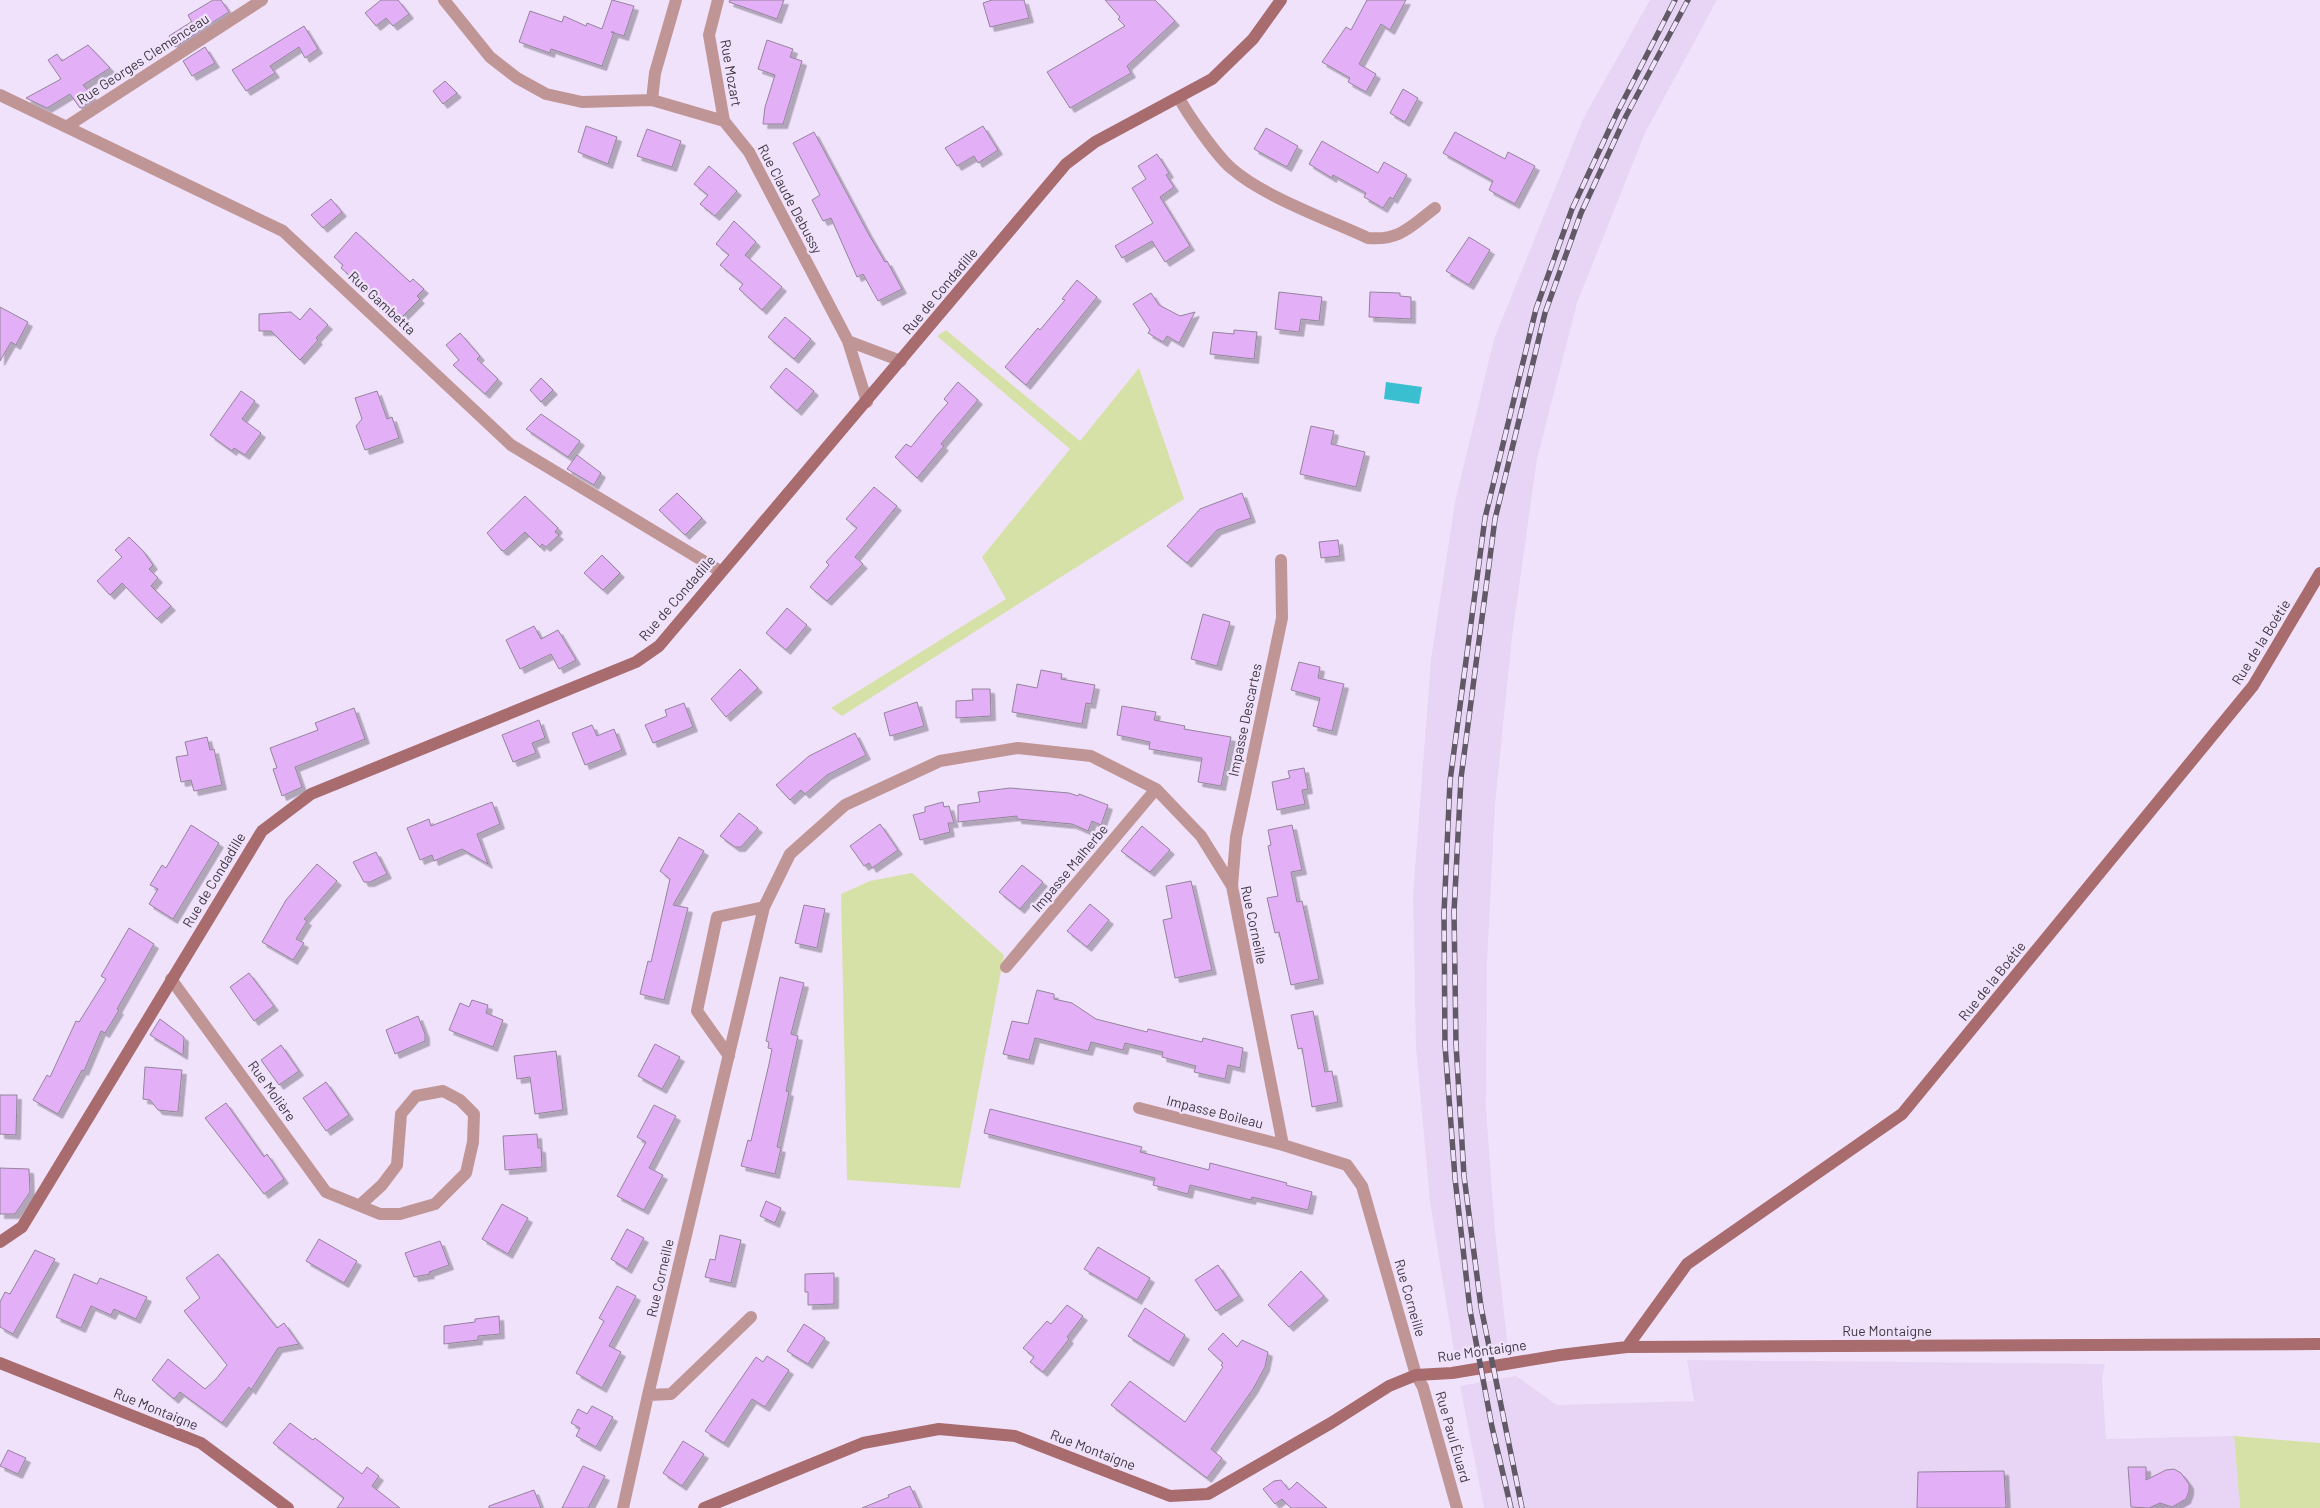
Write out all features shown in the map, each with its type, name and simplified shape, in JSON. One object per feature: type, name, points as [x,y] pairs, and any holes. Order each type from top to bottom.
[{"type":"street","name":"Rue Georges Clemenceau","points":[[66,127],[262,0]]},
{"type":"street","points":[[444,0],[490,57],[517,78],[546,94],[582,102],[652,100],[724,121]]},
{"type":"street","points":[[652,100],[655,73],[676,0]]},
{"type":"street","name":"Rue Mozart","points":[[718,0],[709,35],[724,121]]},
{"type":"street","name":"Rue de Condadille","points":[[0,1242],[22,1227],[262,831],[311,794],[636,662],[659,646],[720,571],[901,361],[1066,164],[1095,142],[1212,79],[1253,39],[1281,0]]},
{"type":"street","name":"Rue Gambetta","points":[[0,95],[283,231],[511,445],[720,571]]},
{"type":"street","points":[[1179,98],[1188,114],[1231,168],[1264,190],[1368,238],[1386,240],[1400,234],[1435,208]]},
{"type":"street","name":"Rue Claude Debussy","points":[[724,121],[750,152],[848,341],[866,402]]},
{"type":"street","points":[[848,341],[901,361]]},
{"type":"street","name":"Impasse Descartes","points":[[1232,886],[1236,837],[1282,618],[1281,560]]},
{"type":"street","name":"Rue de la Boétie","points":[[1627,1347],[1687,1264],[1902,1114],[2254,686],[2320,573]]},
{"type":"street","name":"Rue Corneille","points":[[623,1508],[648,1395],[764,908],[790,854],[844,804],[940,761],[1018,748],[1091,756],[1156,789],[1201,836],[1232,886],[1283,1145],[1347,1165],[1362,1186],[1416,1374]]},
{"type":"street","name":"Impasse Malherbe","points":[[1006,967],[1156,789]]},
{"type":"street","points":[[729,1056],[697,1011],[717,917],[764,908]]},
{"type":"street","name":"Rue Molière","points":[[171,979],[326,1192],[380,1214],[400,1214],[435,1204],[466,1173],[473,1142],[474,1114],[460,1100],[442,1091],[416,1096],[401,1114],[397,1165],[382,1185],[360,1205]]},
{"type":"street","name":"Impasse Boileau","points":[[1139,1108],[1283,1145]]},
{"type":"street","points":[[648,1395],[671,1394],[751,1317]]},
{"type":"street","name":"Rue Montaigne","points":[[704,1508],[863,1443],[939,1429],[1015,1436],[1170,1496],[1208,1494],[1389,1386],[1416,1374],[1452,1373],[1524,1360],[1627,1347],[2320,1344]]},
{"type":"street","name":"Rue Montaigne","points":[[0,1363],[202,1443],[288,1508]]},
{"type":"street","name":"Rue Paul Éluard","points":[[1416,1374],[1423,1388],[1457,1508]]},
{"type":"shaded area","points":[[1650,0],[1717,0],[1645,133],[1577,303],[1537,459],[1512,637],[1495,805],[1487,963],[1486,1108],[1495,1231],[1508,1348],[1455,1357],[1430,1202],[1416,1047],[1413,895],[1431,659],[1455,502],[1494,339],[1584,117]]},
{"type":"shaded area","points":[[1687,1360],[2105,1364],[2102,1378],[2106,1439],[2234,1436],[2240,1508],[1484,1508],[1460,1386],[1516,1376],[1557,1405],[1694,1401]]},
{"type":"green space","points":[[946,330],[1080,441],[1139,368],[1184,499],[842,716],[831,708],[1006,599],[982,557],[1070,449],[937,336]]},
{"type":"green space","points":[[912,873],[1004,955],[960,1188],[847,1180],[841,894],[870,881]]},
{"type":"green space","points":[[2234,1436],[2320,1443],[2320,1508],[2240,1508]]},
{"type":"water","points":[[1386,382],[1422,387],[1419,404],[1384,399]]},
{"type":"building","points":[[213,0],[221,0],[229,12],[197,32],[188,15]]},
{"type":"building","points":[[381,0],[398,0],[409,14],[393,26],[386,18],[376,26],[365,13]]},
{"type":"building","points":[[612,0],[634,6],[624,36],[614,33],[602,66],[551,49],[550,53],[519,42],[530,11],[562,22],[564,16],[586,26],[587,23],[602,29]]},
{"type":"building","points":[[730,0],[784,0],[777,19],[729,2]]},
{"type":"building","points":[[992,0],[1024,0],[1029,18],[990,27],[983,3]]},
{"type":"building","points":[[1105,0],[1155,0],[1175,21],[1127,66],[1131,73],[1070,108],[1047,72],[1125,26],[1118,19],[1120,17]]},
{"type":"building","points":[[1367,0],[1406,0],[1390,30],[1381,24],[1359,64],[1376,74],[1366,92],[1348,82],[1350,78],[1322,62],[1346,27],[1351,30]]},
{"type":"building","points":[[191,22],[197,33],[175,47],[169,36]]},
{"type":"building","points":[[304,26],[318,49],[305,58],[299,47],[270,66],[275,73],[246,91],[232,70]]},
{"type":"building","points":[[767,40],[793,49],[790,57],[802,61],[783,124],[763,124],[765,107],[775,75],[758,69]]},
{"type":"building","points":[[88,45],[110,68],[83,85],[95,99],[80,108],[70,94],[47,108],[26,98],[61,79],[48,60],[57,54],[62,61]]},
{"type":"building","points":[[205,47],[215,63],[192,76],[183,61]]},
{"type":"building","points":[[445,81],[457,93],[443,104],[433,91]]},
{"type":"building","points":[[1403,89],[1418,98],[1405,122],[1390,113]]},
{"type":"building","points":[[586,126],[617,137],[608,164],[578,152]]},
{"type":"building","points":[[983,126],[998,150],[978,163],[974,156],[957,166],[945,148]]},
{"type":"building","points":[[1266,128],[1298,146],[1287,167],[1254,149]]},
{"type":"building","points":[[647,129],[681,141],[672,167],[637,156]]},
{"type":"building","points":[[814,132],[868,233],[885,262],[887,261],[902,289],[878,301],[863,274],[857,277],[831,218],[823,221],[812,200],[820,195],[793,143]]},
{"type":"building","points":[[1455,132],[1505,159],[1508,152],[1535,166],[1515,204],[1489,190],[1493,181],[1443,153]]},
{"type":"building","points":[[1322,141],[1378,173],[1384,162],[1407,175],[1393,199],[1390,197],[1383,208],[1364,197],[1366,193],[1333,175],[1332,178],[1309,164]]},
{"type":"building","points":[[1157,154],[1169,173],[1166,175],[1174,187],[1160,197],[1190,246],[1165,262],[1152,241],[1122,258],[1115,246],[1153,223],[1132,188],[1146,179],[1138,166]]},
{"type":"building","points":[[709,166],[737,191],[715,216],[700,204],[708,195],[694,184]]},
{"type":"building","points":[[331,199],[342,212],[323,228],[311,215]]},
{"type":"building","points":[[734,221],[756,242],[745,255],[782,287],[762,310],[739,289],[743,284],[720,265],[729,255],[716,244]]},
{"type":"building","points":[[356,232],[410,282],[413,279],[424,289],[417,296],[420,299],[401,318],[373,292],[370,294],[341,268],[343,265],[334,257]]},
{"type":"building","points":[[1469,237],[1490,250],[1469,285],[1446,271]]},
{"type":"building","points":[[1077,280],[1097,297],[1026,385],[1005,367],[1065,300],[1062,299]]},
{"type":"building","points":[[1279,292],[1322,297],[1319,321],[1301,319],[1299,332],[1275,329]]},
{"type":"building","points":[[1370,292],[1400,293],[1400,296],[1411,297],[1411,319],[1369,317]]},
{"type":"building","points":[[1151,293],[1159,305],[1180,316],[1195,312],[1179,343],[1167,336],[1163,342],[1148,333],[1150,330],[1133,304]]},
{"type":"building","points":[[0,307],[28,322],[16,345],[11,342],[0,361]]},
{"type":"building","points":[[310,308],[328,325],[316,338],[318,340],[300,360],[271,331],[259,331],[259,314],[291,312],[300,320]]},
{"type":"building","points":[[785,317],[811,339],[794,359],[768,337]]},
{"type":"building","points":[[1234,330],[1257,332],[1254,359],[1210,354],[1213,332],[1234,334]]},
{"type":"building","points":[[460,333],[480,356],[477,359],[498,379],[485,394],[453,365],[459,360],[446,345]]},
{"type":"building","points":[[786,368],[814,391],[797,411],[770,387]]},
{"type":"building","points":[[541,378],[553,390],[541,402],[530,390]]},
{"type":"building","points":[[958,382],[978,400],[941,444],[944,446],[917,478],[895,457],[906,444],[911,447],[948,403],[944,399]]},
{"type":"building","points":[[241,391],[255,401],[242,419],[261,433],[245,455],[234,448],[232,451],[210,435]]},
{"type":"building","points":[[377,391],[387,419],[392,417],[399,438],[365,450],[356,426],[362,419],[355,398]]},
{"type":"building","points":[[541,414],[580,441],[568,457],[526,429]]},
{"type":"building","points":[[1311,426],[1334,431],[1331,444],[1365,452],[1356,487],[1300,474]]},
{"type":"building","points":[[577,455],[601,473],[594,485],[567,469]]},
{"type":"building","points":[[874,487],[897,506],[855,557],[863,564],[827,601],[810,587],[829,565],[826,562],[857,528],[846,519]]},
{"type":"building","points":[[677,493],[702,518],[685,535],[659,510]]},
{"type":"building","points":[[1242,493],[1251,518],[1217,530],[1187,563],[1167,546],[1200,509]]},
{"type":"building","points":[[525,496],[558,528],[555,532],[559,535],[546,547],[542,544],[540,547],[525,532],[504,551],[501,550],[487,533]]},
{"type":"building","points":[[129,537],[143,551],[153,565],[149,569],[158,578],[151,586],[171,606],[157,619],[122,583],[110,595],[97,581],[122,557],[115,550]]},
{"type":"building","points":[[1338,540],[1340,556],[1321,558],[1319,542]]},
{"type":"building","points":[[602,555],[620,573],[603,590],[584,573]]},
{"type":"building","points":[[787,608],[807,625],[786,650],[766,633]]},
{"type":"building","points":[[1203,614],[1230,622],[1217,666],[1191,659]]},
{"type":"building","points":[[534,626],[541,639],[558,630],[576,660],[559,669],[551,654],[520,669],[506,640]]},
{"type":"building","points":[[1299,662],[1320,667],[1318,678],[1344,684],[1332,731],[1313,726],[1320,698],[1291,690]]},
{"type":"building","points":[[740,669],[758,688],[726,717],[711,699]]},
{"type":"building","points":[[1041,670],[1062,674],[1061,679],[1095,685],[1091,704],[1086,703],[1082,724],[1012,712],[1017,684],[1037,688]]},
{"type":"building","points":[[972,689],[990,689],[991,716],[956,718],[956,701],[973,700]]},
{"type":"building","points":[[917,702],[924,726],[890,736],[884,713]]},
{"type":"building","points":[[684,703],[693,727],[653,743],[645,725],[667,716],[665,710]]},
{"type":"building","points":[[1122,706],[1156,712],[1154,720],[1185,726],[1184,729],[1231,737],[1221,786],[1198,782],[1202,758],[1149,749],[1150,742],[1117,735]]},
{"type":"building","points":[[354,708],[365,739],[295,767],[302,787],[282,796],[273,769],[277,768],[270,748],[318,730],[315,723]]},
{"type":"building","points":[[539,720],[545,738],[532,743],[536,753],[513,762],[502,735]]},
{"type":"building","points":[[592,725],[597,736],[614,729],[622,750],[585,765],[572,733]]},
{"type":"building","points":[[855,733],[866,755],[827,775],[805,794],[801,790],[790,800],[776,785],[809,756]]},
{"type":"building","points":[[207,737],[210,750],[214,749],[222,785],[194,791],[191,780],[181,782],[176,757],[188,755],[185,742]]},
{"type":"building","points":[[1304,768],[1308,789],[1302,790],[1305,804],[1277,810],[1272,782],[1290,778],[1288,771]]},
{"type":"building","points":[[1010,788],[1069,793],[1078,796],[1079,794],[1108,805],[1101,825],[1092,821],[1088,831],[1072,824],[1017,819],[1017,816],[958,822],[958,805],[980,802],[978,792]]},
{"type":"building","points":[[492,802],[500,824],[477,834],[488,864],[462,849],[434,861],[432,855],[420,860],[407,828],[429,819],[431,826]]},
{"type":"building","points":[[943,802],[944,807],[949,806],[954,823],[948,823],[950,832],[920,840],[913,815],[925,812],[925,807]]},
{"type":"building","points":[[739,813],[758,828],[741,847],[735,847],[720,836]]},
{"type":"building","points":[[880,824],[898,850],[872,868],[869,863],[864,866],[850,846]]},
{"type":"building","points":[[191,825],[219,843],[173,919],[149,904],[158,889],[150,885],[162,865],[166,868]]},
{"type":"building","points":[[1292,825],[1302,870],[1291,872],[1297,902],[1302,901],[1319,979],[1291,985],[1279,932],[1275,933],[1267,898],[1278,896],[1268,846],[1271,845],[1268,830]]},
{"type":"building","points":[[1142,826],[1170,850],[1150,872],[1121,851]]},
{"type":"building","points":[[679,837],[704,851],[673,905],[688,908],[664,1000],[640,994],[648,961],[651,962],[670,879],[660,871]]},
{"type":"building","points":[[376,852],[387,874],[370,882],[364,882],[353,862]]},
{"type":"building","points":[[317,864],[337,881],[304,919],[307,921],[296,939],[304,943],[293,960],[262,942],[286,900]]},
{"type":"building","points":[[1022,865],[1043,882],[1020,909],[999,892]]},
{"type":"building","points":[[1191,881],[1212,970],[1175,978],[1163,920],[1172,918],[1166,886]]},
{"type":"building","points":[[1090,904],[1109,920],[1087,947],[1067,931]]},
{"type":"building","points":[[804,905],[825,909],[817,948],[795,943]]},
{"type":"building","points":[[129,928],[154,944],[105,1033],[101,1031],[84,1071],[82,1070],[58,1114],[33,1100],[47,1075],[50,1077],[76,1021],[79,1022],[106,979],[101,976]]},
{"type":"building","points":[[249,973],[274,1006],[254,1021],[230,987]]},
{"type":"building","points":[[780,977],[804,983],[791,1034],[798,1036],[786,1091],[789,1092],[777,1147],[781,1148],[775,1174],[741,1166],[748,1140],[751,1141],[769,1064],[772,1049],[768,1048],[769,1042],[766,1041]]},
{"type":"building","points":[[1037,990],[1054,994],[1054,999],[1072,1003],[1096,1019],[1147,1032],[1148,1029],[1202,1042],[1203,1038],[1243,1048],[1240,1068],[1228,1065],[1225,1079],[1194,1072],[1196,1066],[1162,1057],[1163,1052],[1125,1043],[1123,1050],[1091,1042],[1088,1051],[1035,1038],[1029,1060],[1003,1054],[1012,1021],[1028,1024]]},
{"type":"building","points":[[472,1000],[488,1005],[486,1013],[503,1020],[493,1047],[449,1030],[460,1003],[469,1007]]},
{"type":"building","points":[[1313,1011],[1325,1072],[1332,1071],[1338,1102],[1312,1107],[1302,1048],[1298,1049],[1291,1015]]},
{"type":"building","points":[[418,1016],[425,1034],[425,1041],[395,1054],[386,1030]]},
{"type":"building","points":[[160,1019],[184,1037],[183,1055],[150,1035]]},
{"type":"building","points":[[655,1044],[680,1057],[662,1089],[638,1076]]},
{"type":"building","points":[[281,1045],[299,1071],[279,1085],[261,1060]]},
{"type":"building","points":[[556,1051],[563,1110],[535,1114],[530,1077],[517,1079],[514,1056]]},
{"type":"building","points":[[145,1067],[182,1070],[178,1112],[158,1110],[150,1100],[143,1099]]},
{"type":"building","points":[[326,1082],[349,1115],[326,1131],[303,1098]]},
{"type":"building","points":[[0,1095],[17,1095],[16,1135],[0,1134]]},
{"type":"building","points":[[226,1103],[264,1157],[267,1154],[284,1179],[264,1194],[205,1118]]},
{"type":"building","points":[[654,1105],[676,1116],[649,1168],[663,1175],[644,1210],[617,1196],[646,1142],[637,1137]]},
{"type":"building","points":[[990,1109],[1142,1147],[1140,1152],[1209,1170],[1210,1163],[1287,1183],[1286,1185],[1312,1192],[1308,1210],[1252,1197],[1251,1200],[1190,1185],[1188,1194],[1153,1185],[1155,1178],[984,1133]]},
{"type":"building","points":[[537,1134],[538,1148],[541,1148],[542,1167],[505,1170],[503,1136]]},
{"type":"building","points":[[0,1168],[29,1169],[30,1192],[15,1214],[0,1214]]},
{"type":"building","points":[[766,1201],[781,1208],[775,1223],[760,1216]]},
{"type":"building","points":[[502,1204],[528,1218],[508,1254],[482,1239]]},
{"type":"building","points":[[627,1229],[644,1238],[627,1269],[611,1259]]},
{"type":"building","points":[[720,1235],[741,1240],[731,1283],[705,1277],[710,1259],[715,1260]]},
{"type":"building","points":[[319,1239],[357,1261],[344,1283],[306,1261]]},
{"type":"building","points":[[440,1241],[449,1265],[429,1272],[430,1274],[414,1277],[405,1253]]},
{"type":"building","points":[[1098,1247],[1150,1278],[1137,1300],[1084,1269]]},
{"type":"building","points":[[35,1250],[55,1259],[13,1334],[0,1327],[0,1302],[5,1292],[10,1294]]},
{"type":"building","points":[[218,1254],[277,1328],[284,1323],[299,1344],[278,1348],[251,1390],[249,1387],[222,1423],[180,1392],[174,1399],[152,1380],[168,1359],[205,1389],[227,1365],[184,1311],[200,1298],[186,1278]]},
{"type":"building","points":[[1218,1265],[1239,1296],[1216,1311],[1195,1280]]},
{"type":"building","points":[[1301,1271],[1324,1296],[1289,1327],[1268,1305]]},
{"type":"building","points":[[834,1273],[834,1304],[808,1305],[808,1292],[805,1292],[805,1274]]},
{"type":"building","points":[[74,1274],[97,1284],[100,1278],[147,1297],[136,1319],[114,1309],[111,1315],[91,1306],[81,1328],[56,1317]]},
{"type":"building","points":[[617,1286],[636,1296],[609,1346],[621,1352],[602,1388],[576,1373],[604,1321],[599,1318]]},
{"type":"building","points":[[1067,1305],[1083,1316],[1067,1337],[1069,1339],[1043,1372],[1030,1362],[1034,1357],[1023,1348],[1047,1321],[1051,1324]]},
{"type":"building","points":[[1145,1308],[1185,1335],[1169,1362],[1128,1336]]},
{"type":"building","points":[[499,1316],[500,1334],[478,1336],[478,1340],[444,1344],[444,1326],[475,1322],[475,1319]]},
{"type":"building","points":[[804,1324],[825,1338],[808,1364],[787,1351]]},
{"type":"building","points":[[1223,1333],[1237,1347],[1242,1340],[1268,1352],[1265,1367],[1253,1389],[1211,1449],[1222,1458],[1207,1478],[1111,1405],[1130,1381],[1185,1422],[1223,1367],[1221,1365],[1223,1363],[1208,1349]]},
{"type":"building","points":[[767,1356],[789,1370],[765,1407],[752,1399],[724,1443],[705,1431],[756,1357],[763,1362]]},
{"type":"building","points":[[592,1406],[613,1417],[596,1447],[576,1436],[580,1428],[571,1423],[578,1409],[587,1414]]},
{"type":"building","points":[[290,1423],[313,1440],[315,1438],[362,1474],[367,1467],[379,1476],[372,1486],[400,1508],[337,1508],[344,1498],[273,1443]]},
{"type":"building","points":[[683,1441],[704,1454],[682,1486],[663,1473]]},
{"type":"building","points":[[8,1450],[26,1458],[18,1474],[0,1466]]},
{"type":"building","points":[[583,1466],[605,1476],[588,1508],[562,1508]]},
{"type":"building","points":[[2128,1467],[2146,1467],[2146,1480],[2166,1470],[2174,1469],[2181,1473],[2189,1484],[2186,1499],[2172,1507],[2160,1503],[2149,1508],[2131,1507]]},
{"type":"building","points":[[2004,1471],[2006,1508],[1917,1508],[1918,1472]]},
{"type":"building","points":[[1281,1480],[1289,1490],[1297,1482],[1327,1508],[1291,1508],[1282,1499],[1275,1504],[1263,1489],[1274,1481]]},
{"type":"building","points":[[910,1486],[920,1508],[862,1508],[889,1497],[888,1495]]},
{"type":"building","points":[[534,1490],[541,1508],[489,1508],[489,1506]]},
{"type":"railway","points":[[1511,1508],[1492,1427],[1470,1310],[1455,1178],[1445,1045],[1444,913],[1450,781],[1485,518],[1536,309],[1572,209],[1617,113],[1675,0]]},
{"type":"railway","points":[[1522,1508],[1481,1307],[1464,1176],[1456,1044],[1454,912],[1461,778],[1495,519],[1545,313],[1581,213],[1626,116],[1688,0]]}]
